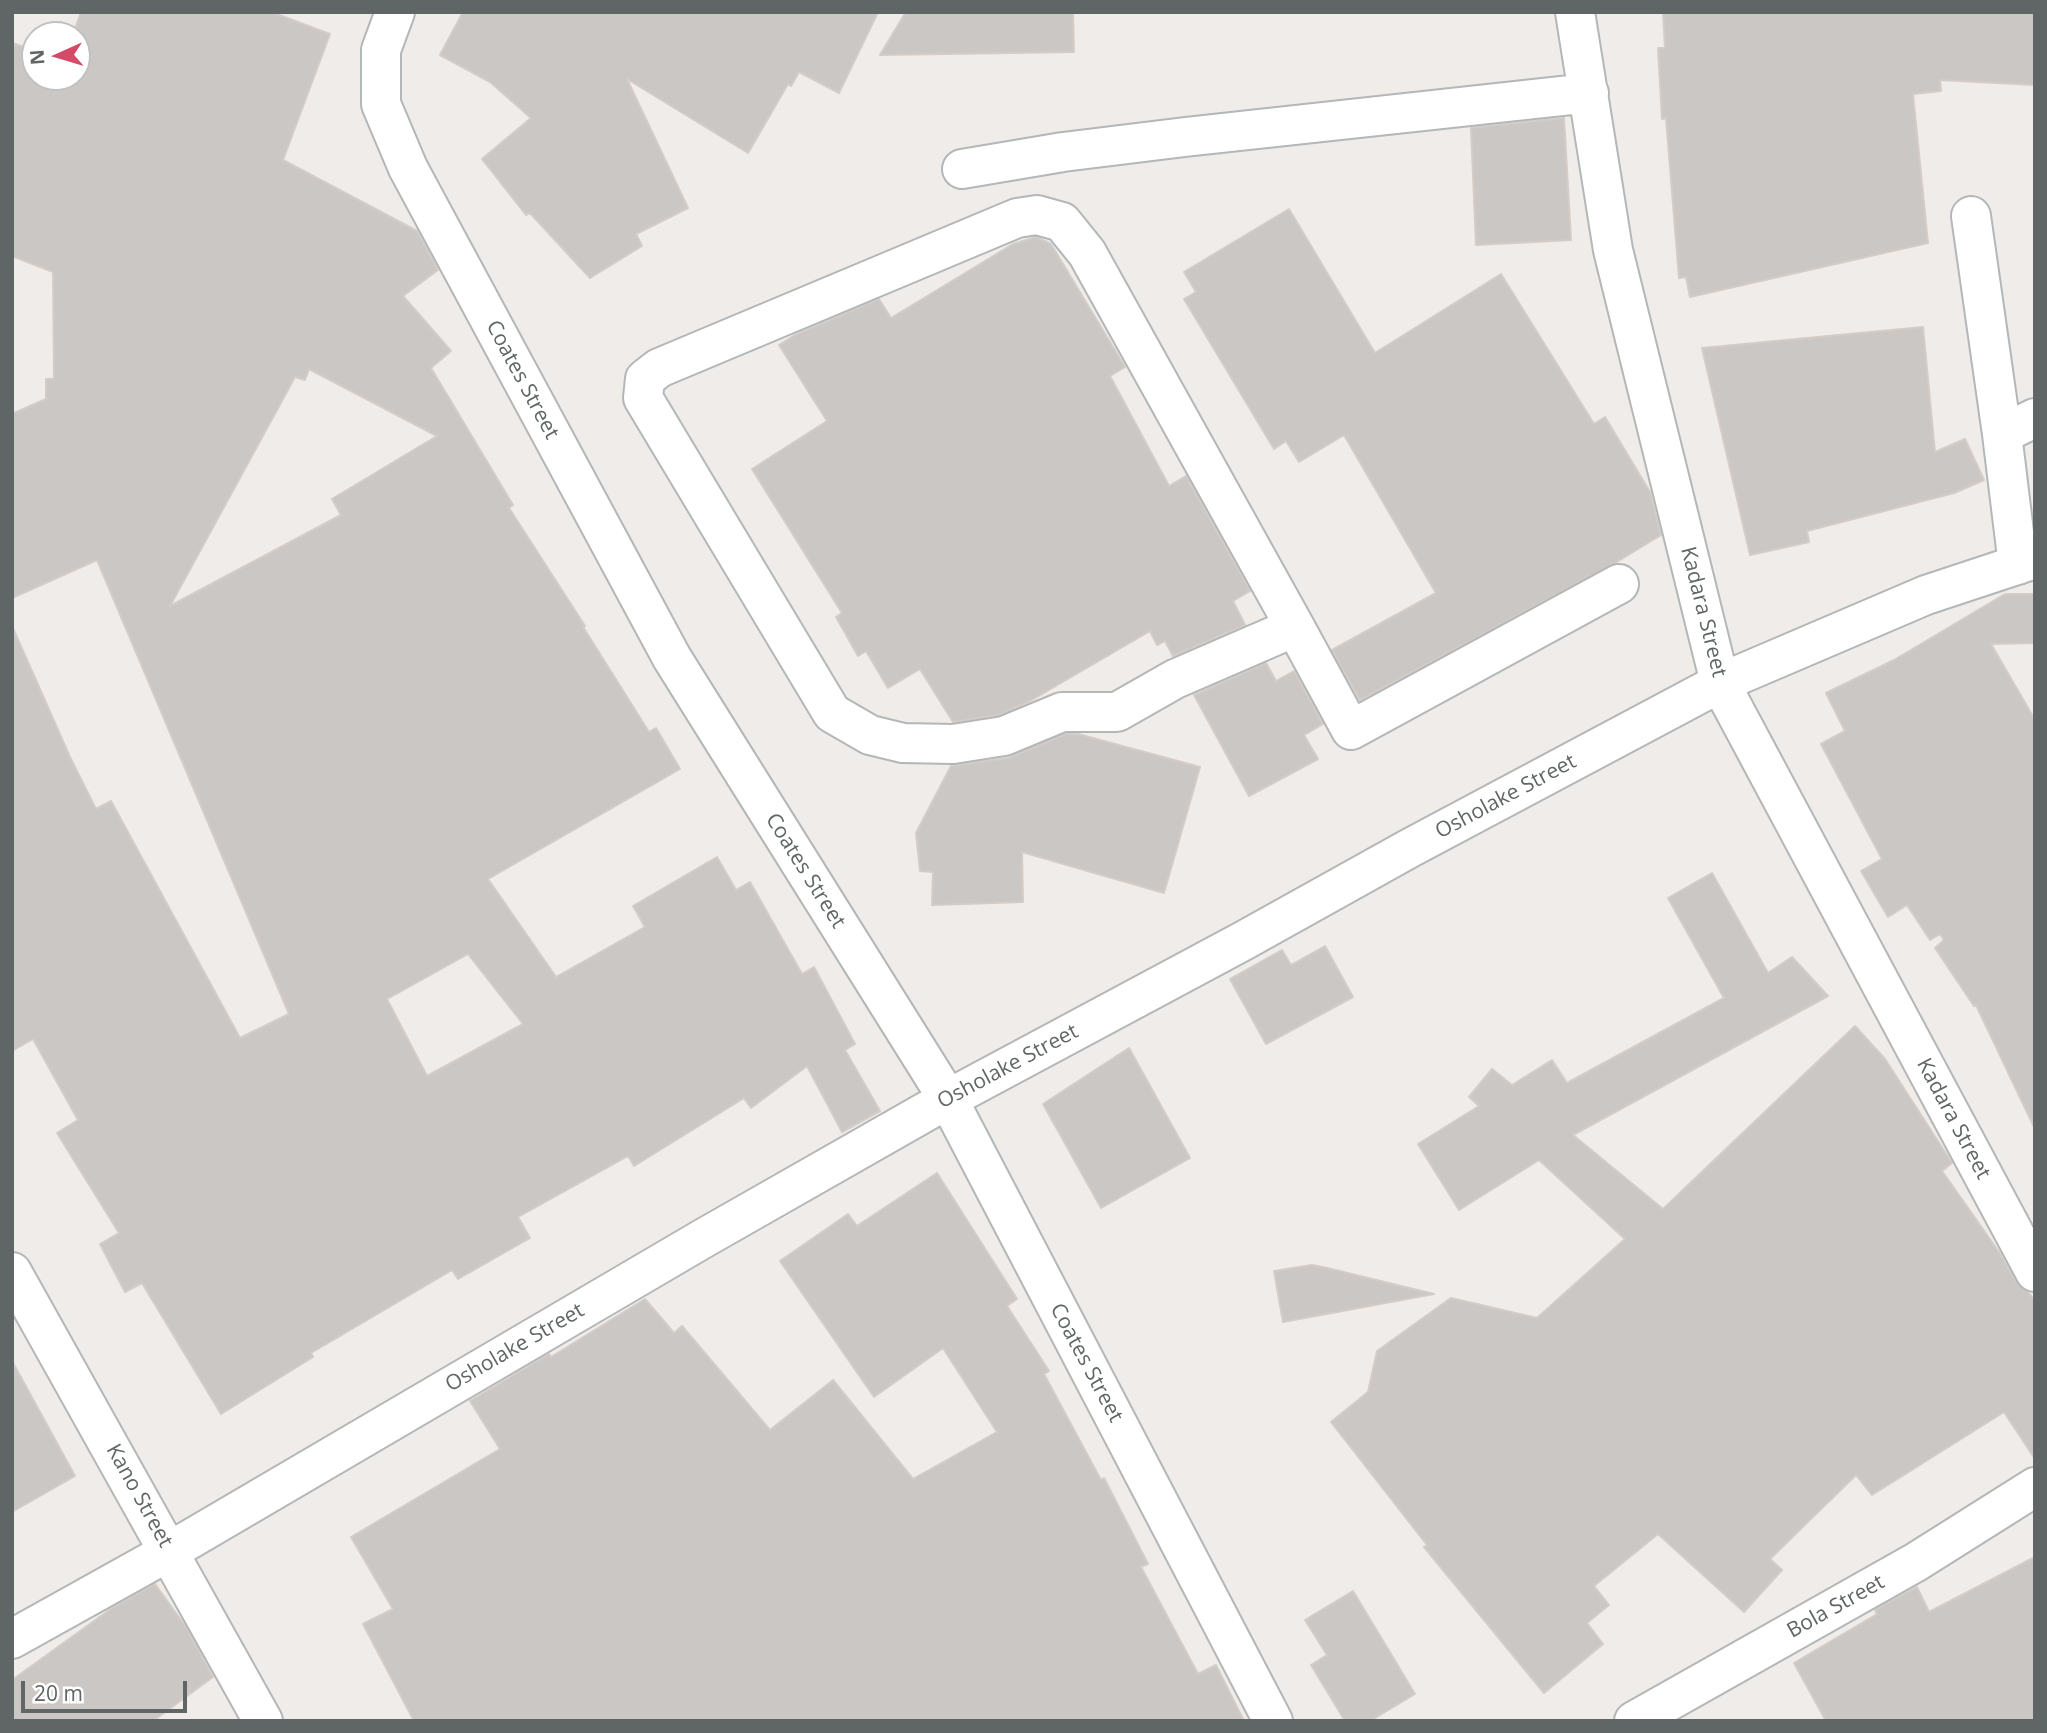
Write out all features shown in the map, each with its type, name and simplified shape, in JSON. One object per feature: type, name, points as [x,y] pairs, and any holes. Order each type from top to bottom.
[{"type":"street","name":"Coates Street","points":[[395,12],[382,50],[381,104],[408,168],[672,658],[948,1099],[1273,1721]]},
{"type":"street","name":"Kadara Street","points":[[1574,12],[1590,93],[1613,250],[1720,683],[2035,1272]]},
{"type":"street","points":[[961,169],[1063,152],[1590,93]]},
{"type":"street","points":[[1294,627],[1175,678],[1117,712],[1062,712],[1004,736],[953,744],[904,743],[870,735],[832,713],[643,398],[645,379],[659,368],[1017,218],[1037,215],[1062,222],[1087,253],[1294,627],[1351,730],[1619,584]]},
{"type":"street","points":[[1971,216],[2019,426],[2026,562]]},
{"type":"street","name":"Osholake Street","points":[[12,1639],[170,1551],[704,1238],[948,1099],[1410,848],[1720,683],[1913,600],[2026,562]]},
{"type":"street","name":"Kano Street","points":[[12,1272],[263,1721]]},
{"type":"street","name":"Bola Street","points":[[1634,1721],[1916,1562],[2035,1487]]},
{"type":"building","points":[[81,12],[271,12],[330,34],[283,160],[417,231],[438,270],[403,296],[451,351],[431,368],[513,505],[509,508],[649,732],[656,728],[680,769],[488,879],[556,977],[645,927],[633,906],[717,857],[736,890],[750,882],[802,974],[814,967],[855,1044],[845,1050],[880,1111],[842,1132],[807,1066],[751,1108],[744,1098],[634,1166],[628,1156],[518,1217],[530,1238],[458,1279],[452,1270],[311,1353],[313,1357],[221,1414],[142,1283],[125,1292],[100,1244],[119,1233],[57,1133],[78,1120],[33,1039],[12,1051],[12,626],[96,809],[111,801],[240,1038],[289,1014],[97,560],[12,598],[12,414],[46,399],[46,379],[54,379],[53,272],[12,256],[12,43],[21,46],[21,91],[91,91],[91,21],[78,21]],"holes":[[[309,369],[437,436],[332,499],[341,515],[170,606],[295,377],[305,380]],[[468,954],[523,1024],[427,1076],[387,999]]]},
{"type":"building","points":[[463,12],[878,12],[839,93],[799,72],[791,86],[788,84],[748,153],[627,79],[688,208],[636,234],[642,246],[590,278],[530,213],[526,215],[482,159],[531,118],[490,82],[440,55]]},
{"type":"building","points":[[906,12],[1073,12],[1074,52],[880,55]]},
{"type":"building","points":[[1663,12],[2035,12],[2035,85],[1940,80],[1941,91],[1913,94],[1928,243],[1690,297],[1686,277],[1679,278],[1666,118],[1662,119],[1658,48],[1665,48]]},
{"type":"building","points":[[1564,118],[1571,240],[1476,245],[1471,128]]},
{"type":"building","points":[[1289,209],[1375,353],[1501,274],[1594,424],[1605,417],[1650,492],[1661,535],[1615,563],[1360,700],[1332,650],[1436,593],[1344,435],[1299,462],[1286,441],[1274,449],[1184,299],[1196,292],[1184,272]]},
{"type":"building","points":[[1036,237],[1051,244],[1125,367],[1110,376],[1169,486],[1186,476],[1250,591],[1233,601],[1245,625],[1173,656],[1165,641],[1157,645],[1150,631],[1030,701],[998,715],[953,722],[920,669],[888,688],[866,651],[858,656],[836,617],[842,613],[752,469],[827,421],[779,345],[795,335],[879,299],[891,318],[1013,244]]},
{"type":"building","points":[[1923,327],[1935,452],[1965,439],[1984,480],[1954,493],[1807,531],[1809,542],[1750,555],[1702,348]]},
{"type":"building","points":[[2005,594],[2035,594],[2035,643],[1991,644],[2035,720],[2035,1129],[1976,1005],[1974,1006],[1935,948],[1944,940],[1940,934],[1930,940],[1907,905],[1888,917],[1861,871],[1882,859],[1821,744],[1845,731],[1826,693],[1894,660]]},
{"type":"building","points":[[1266,663],[1276,681],[1294,671],[1323,724],[1304,735],[1318,759],[1249,796],[1194,695]]},
{"type":"building","points":[[1066,734],[1078,734],[1200,767],[1164,893],[1022,852],[1023,902],[932,905],[933,872],[920,871],[916,833],[951,766],[1008,758]]},
{"type":"building","points":[[1712,873],[1768,973],[1792,957],[1828,996],[1573,1135],[1663,1209],[1855,1026],[1885,1059],[1952,1163],[1942,1171],[1999,1252],[2016,1282],[2035,1301],[2035,1459],[2004,1412],[1872,1495],[1856,1475],[1770,1559],[1782,1570],[1744,1612],[1658,1534],[1594,1586],[1609,1605],[1587,1623],[1603,1644],[1544,1693],[1424,1547],[1427,1545],[1331,1422],[1368,1392],[1377,1351],[1451,1298],[1537,1318],[1625,1239],[1539,1160],[1459,1210],[1418,1144],[1479,1106],[1469,1097],[1492,1069],[1512,1085],[1552,1060],[1567,1083],[1724,998],[1668,898]]},
{"type":"building","points":[[1325,946],[1353,997],[1266,1044],[1230,979],[1282,950],[1291,965]]},
{"type":"building","points":[[1129,1048],[1190,1158],[1101,1208],[1043,1104]]},
{"type":"building","points":[[937,1173],[1017,1299],[1007,1306],[1049,1371],[1044,1374],[1101,1480],[1104,1478],[1148,1564],[1141,1567],[1198,1674],[1216,1665],[1244,1721],[414,1721],[363,1624],[393,1609],[351,1537],[500,1449],[470,1401],[549,1354],[551,1357],[645,1299],[674,1333],[682,1326],[770,1430],[833,1380],[913,1479],[997,1432],[943,1348],[874,1397],[780,1261],[848,1214],[857,1226]]},
{"type":"building","points":[[1312,1265],[1434,1294],[1283,1322],[1274,1271]]},
{"type":"building","points":[[12,1361],[75,1476],[12,1512]]},
{"type":"building","points":[[2035,1557],[2035,1721],[1826,1721],[1794,1663],[1877,1614],[1875,1610],[1917,1587],[1929,1612]]},
{"type":"building","points":[[155,1584],[186,1627],[213,1677],[153,1721],[12,1721],[12,1680],[112,1608]]},
{"type":"building","points":[[1353,1591],[1415,1694],[1370,1721],[1345,1721],[1311,1665],[1327,1655],[1305,1620]]}]
